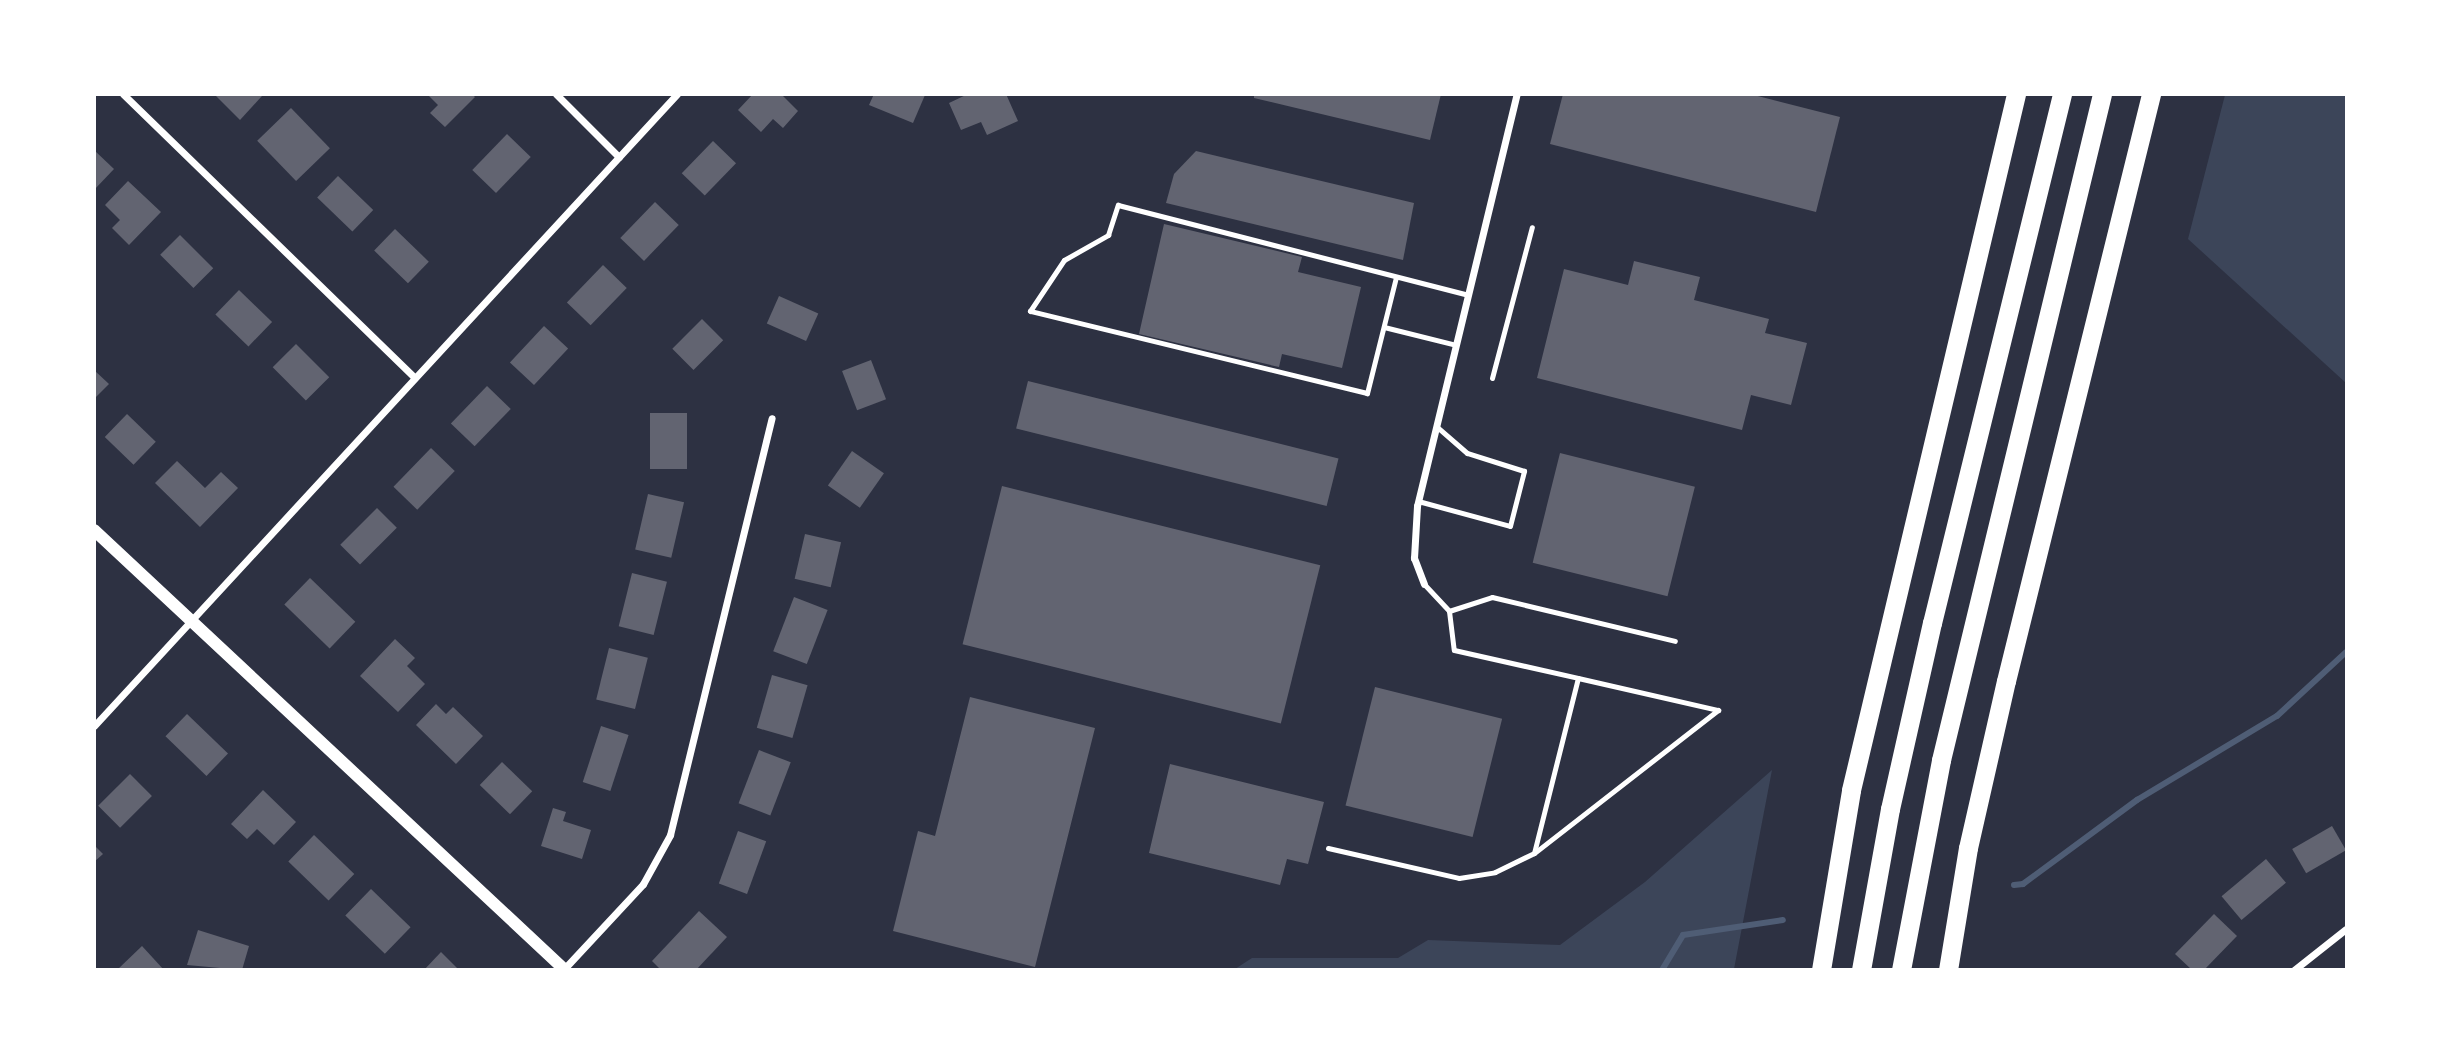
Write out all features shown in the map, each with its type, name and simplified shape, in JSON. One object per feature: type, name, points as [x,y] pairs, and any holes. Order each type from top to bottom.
[{"type":"highway","points":[[1821,970],[1852,790],[2016,94]]},
{"type":"highway","points":[[1861,970],[1890,808],[1932,622],[2062,94]]},
{"type":"highway","points":[[1901,970],[1947,734],[2102,94]]},
{"type":"highway","points":[[1948,970],[1968,848],[2006,681],[2151,94]]},
{"type":"highway","points":[[2126,194],[2161,94]]},
{"type":"street","points":[[123,94],[415,378]]},
{"type":"street","points":[[556,94],[619,157]]},
{"type":"street","points":[[94,726],[677,94]]},
{"type":"street","points":[[1424,584],[1414,558],[1418,500],[1517,94]]},
{"type":"street","points":[[94,530],[564,969],[643,884],[670,835],[772,418]]},
{"type":"street","points":[[2294,970],[2347,929]]},
{"type":"lane","points":[[1396,277],[1367,393],[1030,311],[1064,260],[1108,235],[1118,205],[1468,295]]},
{"type":"lane","points":[[1492,378],[1532,228]]},
{"type":"lane","points":[[1384,327],[1456,345]]},
{"type":"lane","points":[[1418,500],[1510,526],[1524,471],[1467,453],[1436,426]]},
{"type":"lane","points":[[1328,848],[1459,878],[1495,872],[1534,853],[1718,710],[1454,650],[1449,611],[1424,584]]},
{"type":"lane","points":[[1449,611],[1492,597],[1675,641]]},
{"type":"lane","points":[[1534,853],[1578,678]]},
{"type":"shaded area","points":[[2225,95],[2346,95],[2346,383],[2188,239]]},
{"type":"shaded area","points":[[1772,770],[1734,969],[1235,969],[1252,958],[1398,958],[1428,940],[1560,945],[1645,882]]},
{"type":"building","points":[[214,94],[261,94],[262,96],[240,120]]},
{"type":"building","points":[[427,94],[472,94],[475,97],[445,127],[430,113],[438,105]]},
{"type":"building","points":[[753,94],[781,94],[798,111],[783,128],[773,119],[761,132],[738,110]]},
{"type":"building","points":[[874,94],[925,95],[913,123],[869,105]]},
{"type":"building","points":[[968,94],[1006,94],[1018,121],[987,135],[981,122],[961,130],[949,103]]},
{"type":"building","points":[[1254,94],[1441,94],[1430,140],[1254,98]]},
{"type":"building","points":[[1563,94],[1750,94],[1840,117],[1816,212],[1550,144]]},
{"type":"building","points":[[291,108],[330,148],[296,181],[257,141]]},
{"type":"building","points":[[507,134],[531,157],[496,193],[472,170]]},
{"type":"building","points":[[713,141],[736,163],[705,196],[682,173]]},
{"type":"building","points":[[94,150],[114,169],[94,190]]},
{"type":"building","points":[[1196,151],[1414,203],[1403,260],[1166,203],[1174,174]]},
{"type":"building","points":[[338,176],[373,210],[352,232],[317,198]]},
{"type":"building","points":[[128,181],[161,212],[129,245],[112,228],[120,220],[105,205]]},
{"type":"building","points":[[655,202],[679,225],[644,261],[620,238]]},
{"type":"building","points":[[1164,224],[1302,257],[1298,272],[1361,287],[1342,368],[1282,354],[1279,367],[1139,334]]},
{"type":"building","points":[[395,229],[429,262],[408,283],[374,251]]},
{"type":"building","points":[[180,235],[213,268],[193,288],[160,255]]},
{"type":"building","points":[[1634,261],[1700,277],[1694,300],[1769,319],[1765,333],[1807,343],[1791,405],[1751,395],[1742,430],[1537,378],[1564,269],[1628,285]]},
{"type":"building","points":[[603,265],[627,288],[591,325],[567,302]]},
{"type":"building","points":[[239,290],[272,322],[248,346],[215,314]]},
{"type":"building","points":[[779,296],[818,313],[806,341],[767,323]]},
{"type":"building","points":[[702,319],[723,340],[694,370],[672,349]]},
{"type":"building","points":[[544,326],[568,349],[534,385],[510,363]]},
{"type":"building","points":[[296,344],[329,377],[306,401],[273,367]]},
{"type":"building","points":[[871,360],[886,399],[857,410],[842,371]]},
{"type":"building","points":[[94,370],[109,384],[94,399]]},
{"type":"building","points":[[1028,381],[1338,458],[1327,506],[1016,429]]},
{"type":"building","points":[[487,386],[511,409],[475,446],[451,423]]},
{"type":"building","points":[[650,413],[687,413],[687,469],[650,469]]},
{"type":"building","points":[[127,414],[156,442],[134,465],[105,437]]},
{"type":"building","points":[[431,448],[455,471],[417,510],[393,487]]},
{"type":"building","points":[[852,451],[884,473],[860,508],[828,485]]},
{"type":"building","points":[[1560,453],[1695,487],[1668,596],[1533,563]]},
{"type":"building","points":[[177,461],[205,488],[221,472],[238,488],[200,527],[155,483]]},
{"type":"building","points":[[1002,486],[1320,565],[1281,724],[963,644]]},
{"type":"building","points":[[648,494],[684,502],[671,558],[635,550]]},
{"type":"building","points":[[377,508],[397,528],[360,565],[340,545]]},
{"type":"building","points":[[805,534],[841,542],[831,587],[795,579]]},
{"type":"building","points":[[632,573],[667,582],[654,635],[619,626]]},
{"type":"building","points":[[310,578],[355,622],[330,648],[284,605]]},
{"type":"building","points":[[794,597],[828,610],[807,664],[773,651]]},
{"type":"building","points":[[395,639],[415,658],[407,666],[425,684],[398,712],[360,676]]},
{"type":"building","points":[[609,648],[648,658],[635,709],[596,699]]},
{"type":"building","points":[[772,675],[808,685],[792,738],[757,728]]},
{"type":"building","points":[[1375,687],[1502,719],[1473,837],[1345,805]]},
{"type":"building","points":[[970,697],[1095,728],[1035,967],[893,931],[918,831],[935,836]]},
{"type":"building","points":[[436,704],[446,714],[453,707],[483,736],[456,764],[416,725]]},
{"type":"building","points":[[187,714],[228,754],[206,776],[165,736]]},
{"type":"building","points":[[601,726],[629,735],[610,791],[583,782]]},
{"type":"building","points":[[759,750],[791,762],[770,815],[739,803]]},
{"type":"building","points":[[502,762],[532,791],[510,814],[480,785]]},
{"type":"building","points":[[1170,764],[1324,802],[1308,864],[1287,859],[1280,885],[1149,853]]},
{"type":"building","points":[[130,774],[152,796],[120,828],[98,806]]},
{"type":"building","points":[[263,790],[296,822],[274,845],[257,829],[247,839],[231,824]]},
{"type":"building","points":[[553,808],[566,812],[563,821],[591,830],[582,859],[541,846]]},
{"type":"building","points":[[2332,826],[2346,850],[2306,873],[2292,849]]},
{"type":"building","points":[[738,831],[766,841],[747,894],[719,884]]},
{"type":"building","points":[[314,835],[354,874],[329,901],[288,862]]},
{"type":"building","points":[[94,845],[103,854],[94,862]]},
{"type":"building","points":[[2266,859],[2286,883],[2241,920],[2222,896]]},
{"type":"building","points":[[371,889],[411,927],[385,954],[345,916]]},
{"type":"building","points":[[699,911],[727,937],[696,970],[661,970],[652,961]]},
{"type":"building","points":[[2214,914],[2237,936],[2204,970],[2192,970],[2175,954]]},
{"type":"building","points":[[198,930],[249,946],[242,970],[187,965]]},
{"type":"building","points":[[142,946],[164,970],[117,970]]},
{"type":"building","points":[[441,952],[459,970],[424,970]]},
{"type":"waterway","points":[[2014,885],[2023,884],[2137,800],[2277,716],[2346,652]]},
{"type":"waterway","points":[[1662,970],[1683,935],[1783,920]]}]
